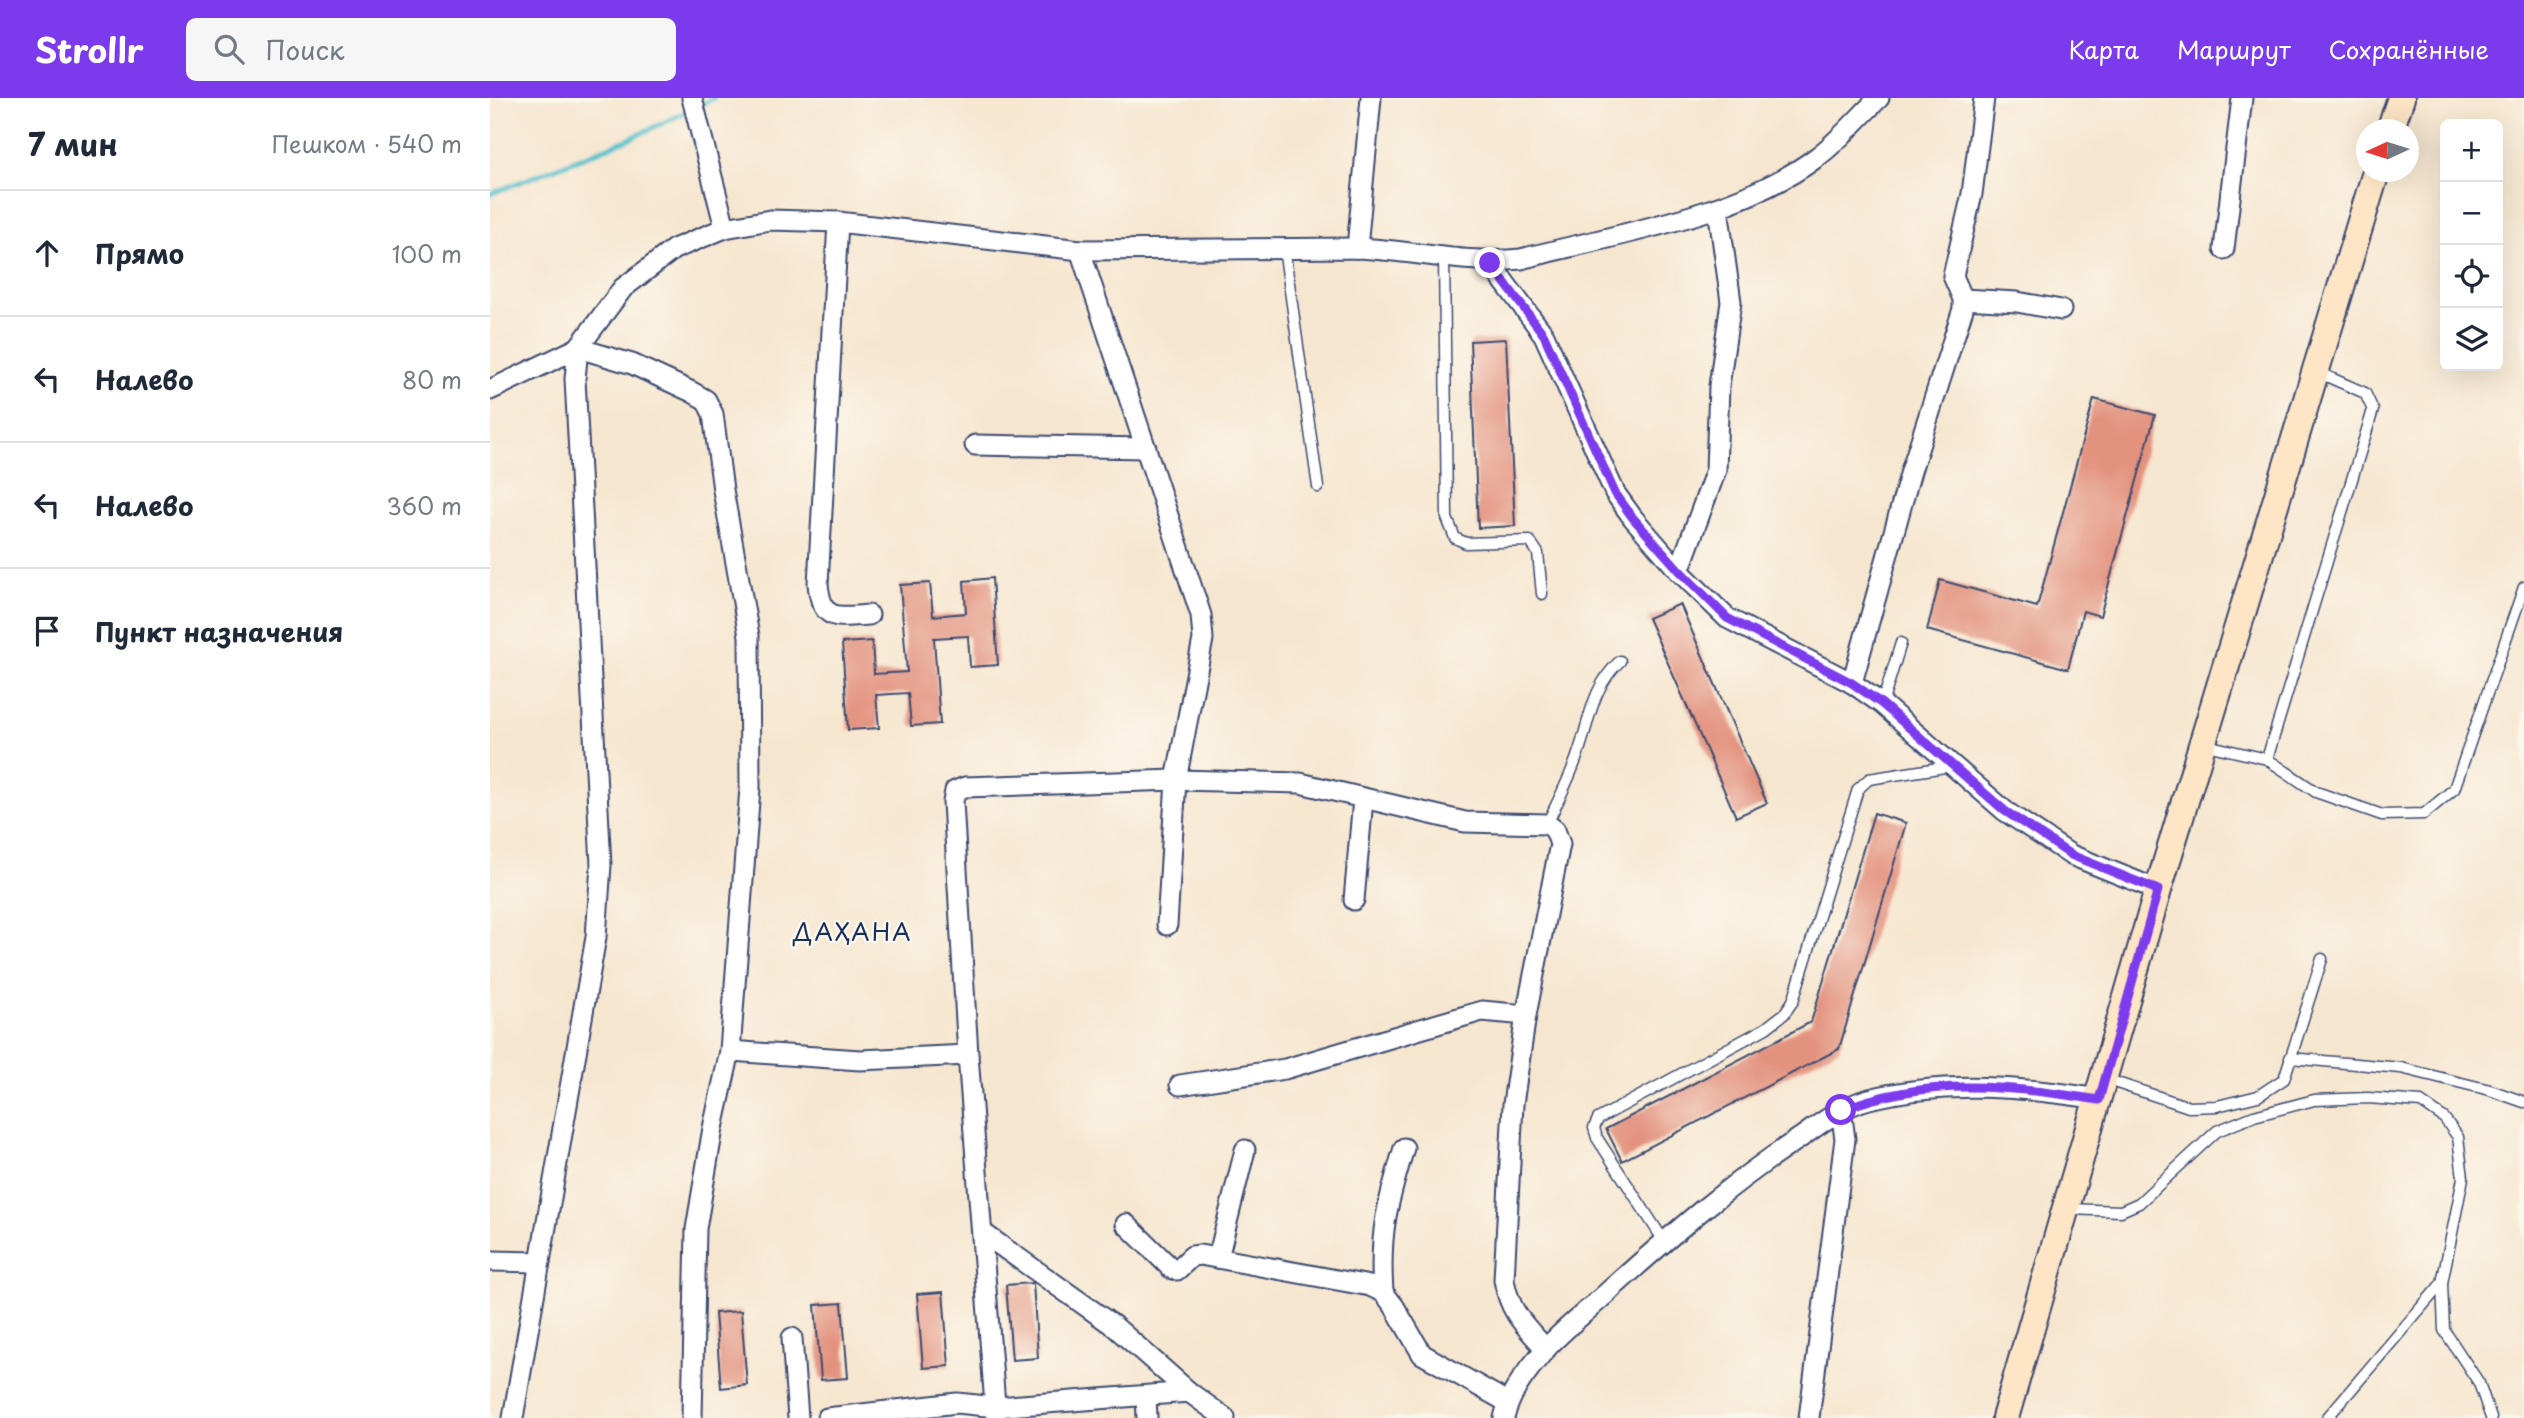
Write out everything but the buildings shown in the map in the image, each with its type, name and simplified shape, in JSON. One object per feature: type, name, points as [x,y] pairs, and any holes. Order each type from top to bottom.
[{"type":"main road","points":[[2005,1418],[2158,890],[2373,182]]},
{"type":"street","points":[[692,98],[725,228]]},
{"type":"street","points":[[1357,248],[1371,98]]},
{"type":"street","points":[[490,390],[578,348],[623,288],[674,249],[725,228],[770,220],[838,222],[1080,250],[1357,248],[1490,263],[1521,259],[1718,208],[1768,186],[1817,157],[1879,98]]},
{"type":"street","points":[[1852,683],[1911,471],[1964,309],[1963,299],[1953,276],[1972,194],[1984,98]]},
{"type":"street","points":[[2224,249],[2242,98]]},
{"type":"street","points":[[1679,570],[1716,470],[1719,386],[1731,302],[1718,208]]},
{"type":"street","points":[[838,222],[818,584],[820,604],[827,613],[836,617],[869,615]]},
{"type":"street","points":[[1080,250],[1201,615],[1203,639],[1176,780],[1167,925]]},
{"type":"street","points":[[1490,263],[1544,335],[1615,493],[1633,518],[1679,570],[1727,618],[1852,683],[1882,704],[2005,811],[2071,855],[2158,890]]},
{"type":"street","points":[[1963,299],[2017,302],[2061,310]]},
{"type":"street","points":[[578,348],[632,364],[706,400],[713,414],[723,490],[749,636],[750,788],[730,1051],[713,1128],[696,1229],[692,1418]]},
{"type":"street","points":[[513,1418],[596,937],[601,865],[575,379],[578,348]]},
{"type":"street","points":[[975,444],[1146,448]]},
{"type":"street","points":[[996,1413],[968,1055],[953,802],[955,791],[965,787],[1176,780],[1300,783],[1465,822],[1547,824],[1555,830],[1560,844],[1526,1015],[1513,1104],[1504,1280],[1508,1303],[1518,1319],[1546,1349]]},
{"type":"street","points":[[1354,900],[1363,799]]},
{"type":"street","points":[[1180,1085],[1285,1069],[1482,1011],[1526,1015]]},
{"type":"street","points":[[730,1051],[860,1060],[968,1055]]},
{"type":"street","points":[[1404,1148],[1384,1217],[1380,1253],[1383,1292],[1422,1354],[1506,1410],[1546,1349],[1664,1241],[1740,1177],[1841,1110],[1866,1100],[1912,1090],[1975,1086],[2102,1089]]},
{"type":"street","points":[[1809,1418],[1845,1139],[1841,1110]]},
{"type":"street","points":[[1218,1258],[1245,1150]]},
{"type":"street","points":[[1126,1224],[1172,1269],[1177,1269],[1192,1255],[1370,1286],[1383,1292]]},
{"type":"street","points":[[983,1233],[1114,1326],[1189,1392],[1225,1418]]},
{"type":"street","points":[[490,1261],[540,1262]]},
{"type":"street","points":[[792,1338],[798,1418]]},
{"type":"street","points":[[827,1418],[957,1403],[996,1413],[1189,1392]]},
{"type":"street","points":[[1146,1396],[1147,1418]]},
{"type":"lane","points":[[1284,248],[1318,487]]},
{"type":"lane","points":[[1444,256],[1447,518],[1455,538],[1466,542],[1530,541],[1538,553],[1542,594]]},
{"type":"lane","points":[[2267,759],[2373,410],[2365,393],[2314,370]]},
{"type":"lane","points":[[2202,744],[2267,759],[2316,792],[2382,815],[2424,814],[2454,789],[2524,587]]},
{"type":"lane","points":[[1882,704],[1901,643]]},
{"type":"lane","points":[[1547,824],[1569,779],[1596,690],[1620,661]]},
{"type":"lane","points":[[1664,1241],[1597,1138],[1594,1128],[1598,1119],[1766,1028],[1784,1014],[1793,1001],[1808,958],[1858,789],[1869,779],[1952,766]]},
{"type":"lane","points":[[2102,1089],[2189,1107],[2217,1107],[2259,1096],[2284,1079],[2322,958]]},
{"type":"lane","points":[[2290,1058],[2402,1068],[2490,1090],[2524,1102]]},
{"type":"lane","points":[[2067,1209],[2121,1211],[2139,1203],[2217,1130],[2254,1116],[2314,1100],[2368,1098],[2421,1102],[2444,1118],[2458,1137],[2463,1178],[2442,1283],[2444,1330],[2479,1383],[2491,1418]]},
{"type":"lane","points":[[2327,1418],[2442,1283]]},
{"type":"waterway","points":[[699,105],[714,98]]},
{"type":"waterway","points":[[490,194],[631,138],[690,110]]},
{"type":"district","name":"ДАҲАНА","points":[[853,931]]},
{"type":"route","points":[[1490,263],[1508,283],[1544,335],[1615,493],[1633,518],[1679,570],[1727,618],[1852,683],[1882,704],[2005,811],[2071,855],[2158,890],[2099,1100],[2027,1088],[1975,1086],[1912,1090],[1866,1100],[1841,1110]]}]
